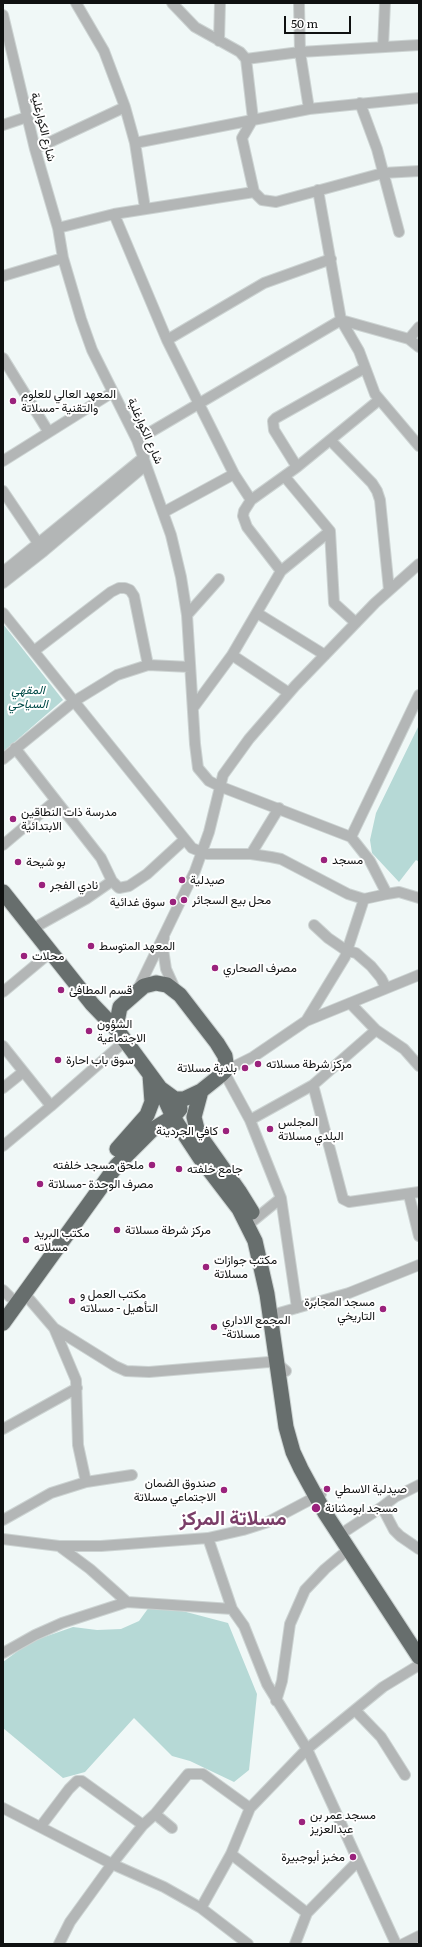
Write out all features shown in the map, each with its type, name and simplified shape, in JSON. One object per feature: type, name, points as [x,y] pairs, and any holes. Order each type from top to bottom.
[{"type":"highway","points":[[3,892],[32,930],[92,1004],[121,1036],[150,1074],[160,1088],[173,1117],[200,1158],[239,1209],[252,1222],[255,1241],[264,1274],[282,1367]]},
{"type":"highway","points":[[3,1323],[10,1297],[117,1165],[152,1130],[173,1117],[195,1094],[224,1072],[226,1063],[221,1050],[175,990],[167,985],[156,982],[148,984],[137,991],[120,1007],[109,1009],[92,1004]]},
{"type":"highway","points":[[120,1007],[117,1022],[121,1036]]},
{"type":"highway","points":[[60,1237],[110,1158],[147,1115],[152,1102],[150,1074]]},
{"type":"highway","points":[[160,1088],[175,1099],[195,1094]]},
{"type":"highway","points":[[195,1094],[194,1117],[198,1133],[214,1158],[239,1191],[252,1222],[267,1248],[279,1313],[286,1427],[293,1452],[350,1548],[419,1657]]},
{"type":"highway","points":[[319,1495],[347,1530],[419,1640]]},
{"type":"street","points":[[76,3],[104,51],[125,106],[135,143],[145,208]]},
{"type":"street","points":[[172,3],[195,27],[240,52],[246,59],[253,119],[242,138],[254,192],[262,200],[276,202],[383,173],[419,171]]},
{"type":"street","points":[[219,41],[220,3]]},
{"type":"street","points":[[298,3],[300,52],[309,109]]},
{"type":"street","points":[[383,47],[385,3]]},
{"type":"street","name":"شارع الكوارغلية","points":[[3,15],[35,149],[58,228],[63,258],[92,350],[137,440],[164,512],[181,576],[186,615],[198,768],[209,781],[219,786],[351,837]]},
{"type":"street","points":[[246,59],[300,52],[419,46]]},
{"type":"street","points":[[135,143],[309,109],[419,98]]},
{"type":"street","points":[[360,103],[377,149],[399,232]]},
{"type":"street","points":[[35,149],[125,106]]},
{"type":"street","points":[[3,125],[27,116]]},
{"type":"street","points":[[318,190],[341,320],[359,351],[373,389],[379,400],[419,446]]},
{"type":"street","points":[[58,228],[145,208],[254,192]]},
{"type":"street","points":[[114,214],[166,340],[234,474],[251,500]]},
{"type":"street","points":[[3,276],[63,258]]},
{"type":"street","points":[[166,340],[264,283],[331,259]]},
{"type":"street","points":[[137,440],[199,405],[341,320],[409,339],[419,347]]},
{"type":"street","points":[[409,339],[419,327]]},
{"type":"street","points":[[3,358],[48,431]]},
{"type":"street","points":[[297,467],[274,430],[273,421],[365,368]]},
{"type":"street","points":[[3,461],[48,431],[113,392]]},
{"type":"street","points":[[281,571],[247,527],[244,511],[251,500],[285,477],[379,400]]},
{"type":"street","points":[[330,440],[367,478],[377,491],[380,500],[389,590]]},
{"type":"street","points":[[3,572],[38,543],[145,461]]},
{"type":"street","points":[[3,582],[44,551],[145,461]]},
{"type":"street","points":[[164,512],[234,474]]},
{"type":"street","points":[[285,477],[330,531],[334,603],[356,623]]},
{"type":"street","points":[[3,491],[38,543]]},
{"type":"street","points":[[193,708],[232,655],[281,571],[330,531]]},
{"type":"street","points":[[137,991],[202,854],[223,775],[249,739],[289,693],[389,590],[419,564]]},
{"type":"street","points":[[186,615],[219,579]]},
{"type":"street","points":[[34,651],[111,592],[119,588],[125,588],[130,590],[134,596],[148,665]]},
{"type":"street","points":[[3,613],[73,702],[192,848],[202,854],[251,854],[281,859],[348,894],[364,899],[399,892],[419,898]]},
{"type":"street","points":[[256,613],[325,655]]},
{"type":"street","points":[[232,655],[289,693]]},
{"type":"street","points":[[3,759],[73,702],[117,675],[148,665],[190,667]]},
{"type":"street","points":[[387,894],[370,861],[351,837],[419,695]]},
{"type":"street","points":[[15,748],[101,858],[112,880],[119,888],[129,886],[157,866],[184,840]]},
{"type":"street","points":[[3,845],[55,801]]},
{"type":"street","points":[[251,854],[279,808]]},
{"type":"street","points":[[32,930],[86,899],[112,880]]},
{"type":"street","points":[[306,1022],[338,969],[347,951],[364,899]]},
{"type":"street","points":[[314,925],[328,938],[347,951],[356,953],[376,971],[386,988]]},
{"type":"street","points":[[164,935],[163,949],[166,969],[175,990]]},
{"type":"street","points":[[3,992],[51,952]]},
{"type":"street","points":[[297,1308],[281,1198],[250,1120],[224,1072],[253,1057],[306,1022],[419,975]]},
{"type":"street","points":[[350,1003],[376,1030],[404,1050],[419,1066]]},
{"type":"street","points":[[250,1120],[313,1086],[376,1030]]},
{"type":"street","points":[[3,1146],[51,1106],[121,1036]]},
{"type":"street","points":[[3,1046],[51,1106]]},
{"type":"street","points":[[3,1088],[23,1072]]},
{"type":"street","points":[[313,1086],[343,1199],[349,1202],[414,1194],[419,1236]]},
{"type":"street","points":[[252,1222],[281,1198]]},
{"type":"street","points":[[279,1313],[348,1293],[419,1265]]},
{"type":"street","points":[[10,1297],[54,1328],[115,1366],[126,1371],[149,1372],[262,1362],[282,1367]]},
{"type":"street","points":[[54,1328],[71,1365],[77,1388],[78,1445],[86,1482]]},
{"type":"street","points":[[3,1429],[77,1388]]},
{"type":"street","points":[[3,1520],[51,1493],[86,1482],[132,1475]]},
{"type":"street","points":[[347,1530],[395,1497],[419,1485]]},
{"type":"street","points":[[3,1539],[59,1546],[101,1546],[208,1538],[243,1530],[268,1522],[319,1495]]},
{"type":"street","points":[[382,1507],[394,1530],[419,1549]]},
{"type":"street","points":[[208,1538],[232,1609],[244,1626],[267,1684],[276,1701],[307,1749],[396,1944]]},
{"type":"street","points":[[59,1546],[90,1569],[126,1602]]},
{"type":"street","points":[[276,1701],[282,1681],[290,1624],[305,1590],[325,1569],[350,1548]]},
{"type":"street","points":[[3,1653],[62,1623],[126,1602],[162,1603],[232,1609]]},
{"type":"street","points":[[201,1908],[231,1854],[250,1808],[307,1749],[383,1687],[419,1665]]},
{"type":"street","points":[[355,1710],[381,1737],[405,1775]]},
{"type":"street","points":[[59,1944],[70,1922],[112,1864],[185,1777],[193,1773],[203,1774],[250,1808]]},
{"type":"street","points":[[41,1826],[69,1789],[78,1781],[82,1781],[144,1825]]},
{"type":"street","points":[[3,1808],[41,1826],[112,1864],[164,1887],[201,1908],[248,1944]]},
{"type":"street","points":[[155,1814],[172,1828]]},
{"type":"street","points":[[231,1854],[307,1913]]},
{"type":"street","points":[[295,1944],[307,1913],[358,1861]]},
{"type":"street","points":[[403,1944],[419,1936]]},
{"type":"green space","name":"المقهي السياحي","points":[[3,624],[63,700],[3,752]]},
{"type":"green space","points":[[419,725],[419,862],[416,860],[399,882],[372,853],[370,840],[376,813]]},
{"type":"green space","points":[[152,1603],[228,1623],[257,1694],[249,1770],[234,1782],[190,1761],[172,1756],[134,1718],[85,1772],[63,1778],[3,1728],[3,1662],[30,1642],[73,1627],[97,1630],[121,1629],[139,1621]]},
{"type":"place","name":"المعهد العالي للعلوم والتقنية -مسلاتة","points":[[13,401]]},
{"type":"place","name":"مدرسة ذات النطاقين الابتدائية","points":[[13,819]]},
{"type":"place","name":"مسجد","points":[[324,860]]},
{"type":"place","name":"بو شيحة","points":[[18,862]]},
{"type":"place","name":"صيدلية","points":[[182,880]]},
{"type":"place","name":"نادي الفجر","points":[[42,885]]},
{"type":"place","name":"محل بيع السجائر","points":[[184,900]]},
{"type":"place","name":"سوق غدائية","points":[[173,902]]},
{"type":"place","name":"المعهد المتوسط","points":[[91,946]]},
{"type":"place","name":"محلات","points":[[24,956]]},
{"type":"place","name":"مصرف الصحاري","points":[[215,968]]},
{"type":"place","name":"قسم المطافئ","points":[[61,990]]},
{"type":"place","name":"الشؤون الاجتماعية","points":[[89,1031]]},
{"type":"place","name":"سوق باب احارة","points":[[58,1060]]},
{"type":"place","name":"مركز شرطة مسلاته","points":[[258,1064]]},
{"type":"place","name":"بلدية مسلاتة","points":[[245,1068]]},
{"type":"place","name":"المجلس البلدي مسلاتة","points":[[270,1129]]},
{"type":"place","name":"كافي الجردينة","points":[[226,1131]]},
{"type":"place","name":"ملحق مسجد خلفته","points":[[152,1165]]},
{"type":"place","name":"جامع خلفته","points":[[179,1169]]},
{"type":"place","name":"مصرف الوحدة -مسلاتة","points":[[40,1184]]},
{"type":"place","name":"مركز شرطة مسلاتة","points":[[117,1230]]},
{"type":"place","name":"مكتب البريد مسلاته","points":[[26,1240]]},
{"type":"place","name":"مكتب جوازات مسلاتة","points":[[206,1267]]},
{"type":"place","name":"مكتب العمل و التأهيل - مسلاته","points":[[72,1301]]},
{"type":"place","name":"مسجد المجابرة التاريخي","points":[[383,1309]]},
{"type":"place","name":"المجمع الاداري -مسلاتة","points":[[214,1327]]},
{"type":"place","name":"صيدلية الاسطي","points":[[327,1489]]},
{"type":"place","name":"صندوق الضمان الاجتماعي مسلاتة","points":[[224,1490]]},
{"type":"place","name":"مسجد ابومثنانة","points":[[316,1508]]},
{"type":"place","name":"مسجد عمر بن عبدالعزيز","points":[[302,1822]]},
{"type":"place","name":"مخبز أبوجبيرة","points":[[353,1857]]},
{"type":"district","name":"مسلاتة المركز","points":[[233,1519]]}]
